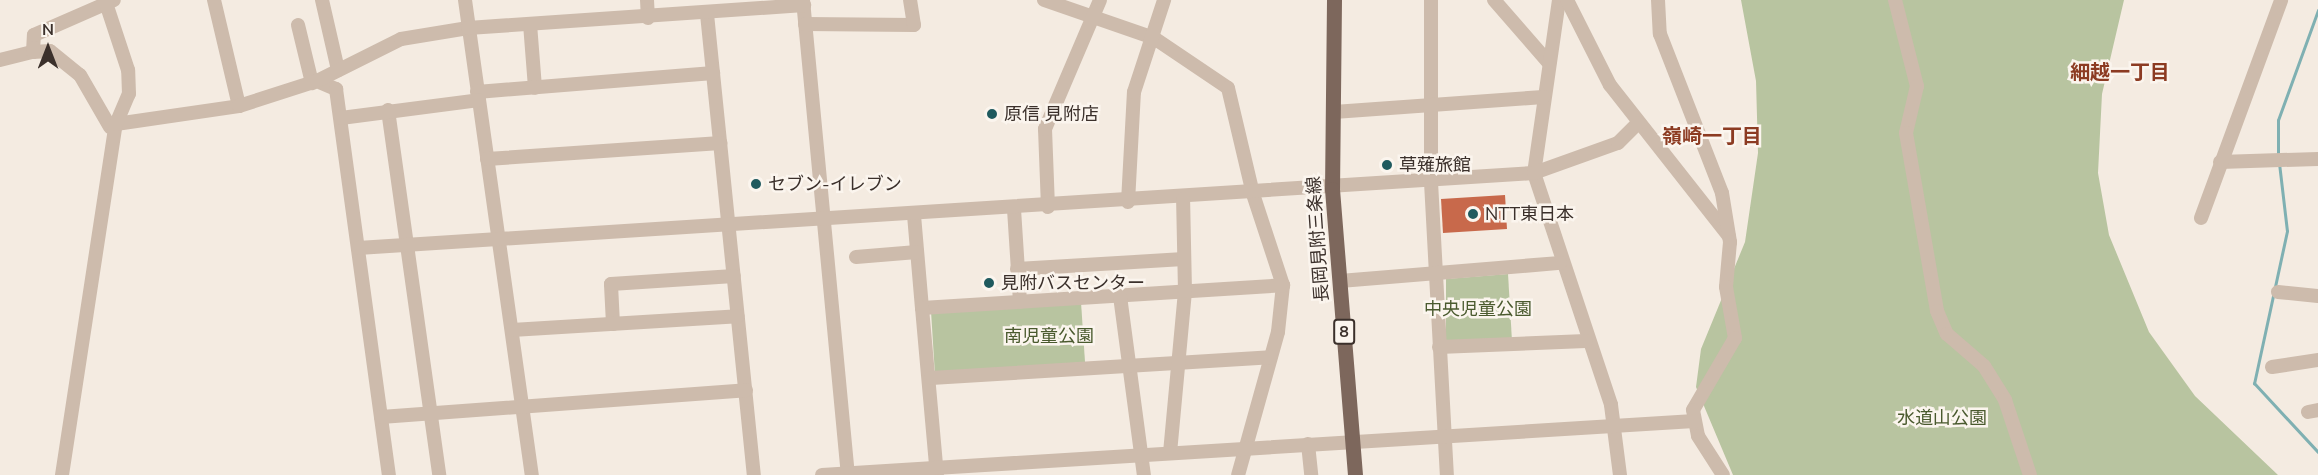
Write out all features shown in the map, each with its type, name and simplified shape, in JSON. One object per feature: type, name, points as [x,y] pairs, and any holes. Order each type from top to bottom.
[{"type":"main road","name":"長岡見附三条線","points":[[1334,0],[1332,189],[1355,475]]},
{"type":"street","points":[[214,0],[239,105]]},
{"type":"street","points":[[322,0],[338,70]]},
{"type":"street","points":[[465,0],[532,475]]},
{"type":"street","points":[[647,0],[648,18]]},
{"type":"street","points":[[806,24],[914,25],[910,0]]},
{"type":"street","points":[[1044,0],[1155,38],[1228,88],[1253,194],[1283,285],[1270,357],[1243,448],[1238,475]]},
{"type":"street","points":[[1048,207],[1045,129],[1100,0]]},
{"type":"street","points":[[1128,202],[1134,92],[1155,38],[1164,0],[1169,0]]},
{"type":"street","points":[[1431,0],[1433,104],[1431,182],[1434,271],[1447,475]]},
{"type":"street","points":[[1494,0],[1548,63]]},
{"type":"street","points":[[1559,0],[1548,63],[1534,173],[1560,263],[1616,422],[1620,475]]},
{"type":"street","points":[[1567,0],[1610,85],[1729,236]]},
{"type":"street","points":[[1658,0],[1660,34],[1722,193],[1729,236],[1726,287],[1736,338],[1702,390],[1694,422],[1723,475]]},
{"type":"street","points":[[1895,0],[1917,86],[1906,133],[1937,311],[1947,334],[1984,366],[2005,400],[2030,475]]},
{"type":"street","points":[[2200,218],[2281,0]]},
{"type":"street","points":[[33,52],[34,35],[109,1],[128,70],[129,94],[113,126],[62,475]]},
{"type":"street","points":[[113,126],[239,105],[314,82],[400,39],[468,28],[707,14],[804,3],[848,474]]},
{"type":"street","points":[[707,14],[754,475]]},
{"type":"street","points":[[530,24],[535,88]]},
{"type":"street","points":[[298,25],[314,82]]},
{"type":"street","points":[[0,60],[33,52],[50,51],[80,75],[113,126]]},
{"type":"street","points":[[341,118],[535,88],[713,73]]},
{"type":"street","points":[[314,82],[336,89],[389,475]]},
{"type":"street","points":[[1334,112],[1544,97]]},
{"type":"street","points":[[388,110],[439,475]]},
{"type":"street","points":[[358,248],[1183,199],[1534,173],[1618,143],[1638,123]]},
{"type":"street","points":[[487,159],[720,143]]},
{"type":"street","points":[[2220,162],[2318,159]]},
{"type":"street","points":[[1170,453],[1185,291],[1183,199]]},
{"type":"street","points":[[1014,209],[1020,302]]},
{"type":"street","points":[[914,215],[931,378],[937,471]]},
{"type":"street","points":[[856,257],[917,252]]},
{"type":"street","points":[[1017,269],[1184,259]]},
{"type":"street","points":[[1340,281],[1434,271],[1560,263]]},
{"type":"street","points":[[614,324],[611,284],[734,276]]},
{"type":"street","points":[[922,308],[1283,285]]},
{"type":"street","points":[[2278,292],[2318,296]]},
{"type":"street","points":[[1120,296],[1132,367],[1144,475]]},
{"type":"street","points":[[512,330],[738,316]]},
{"type":"street","points":[[1439,347],[1586,340]]},
{"type":"street","points":[[931,378],[1270,357]]},
{"type":"street","points":[[2272,368],[2318,360]]},
{"type":"street","points":[[381,417],[746,390]]},
{"type":"street","points":[[822,475],[937,471],[1616,422],[1694,422]]},
{"type":"street","points":[[1308,444],[1311,475]]},
{"type":"green space","name":"水道山公園","points":[[1741,0],[2124,0],[2102,94],[2098,173],[2109,235],[2149,332],[2195,396],[2278,475],[1733,475],[1696,387],[1701,349],[1745,242],[1758,153],[1756,81]]},
{"type":"green space","name":"中央児童公園","points":[[1508,274],[1512,341],[1446,341],[1446,279]]},
{"type":"green space","name":"南児童公園","points":[[1081,302],[1085,362],[935,375],[931,311]]},
{"type":"building","name":"NTT東日本","points":[[1505,195],[1507,229],[1443,233],[1441,199]]},
{"type":"waterway","points":[[2278,157],[2278,120],[2318,10]]},
{"type":"waterway","points":[[2279,163],[2287,231],[2254,383],[2318,452]]},
{"type":"place","name":"原信 見附店","points":[[992,114]]},
{"type":"place","name":"草薙旅館","points":[[1387,165]]},
{"type":"place","name":"セブン-イレブン","points":[[756,184]]},
{"type":"place","name":"NTT東日本","points":[[1473,214]]},
{"type":"place","name":"見附バスセンター","points":[[989,283]]},
{"type":"district","name":"細越一丁目","points":[[2120,72]]},
{"type":"district","name":"嶺崎一丁目","points":[[1712,136]]}]
